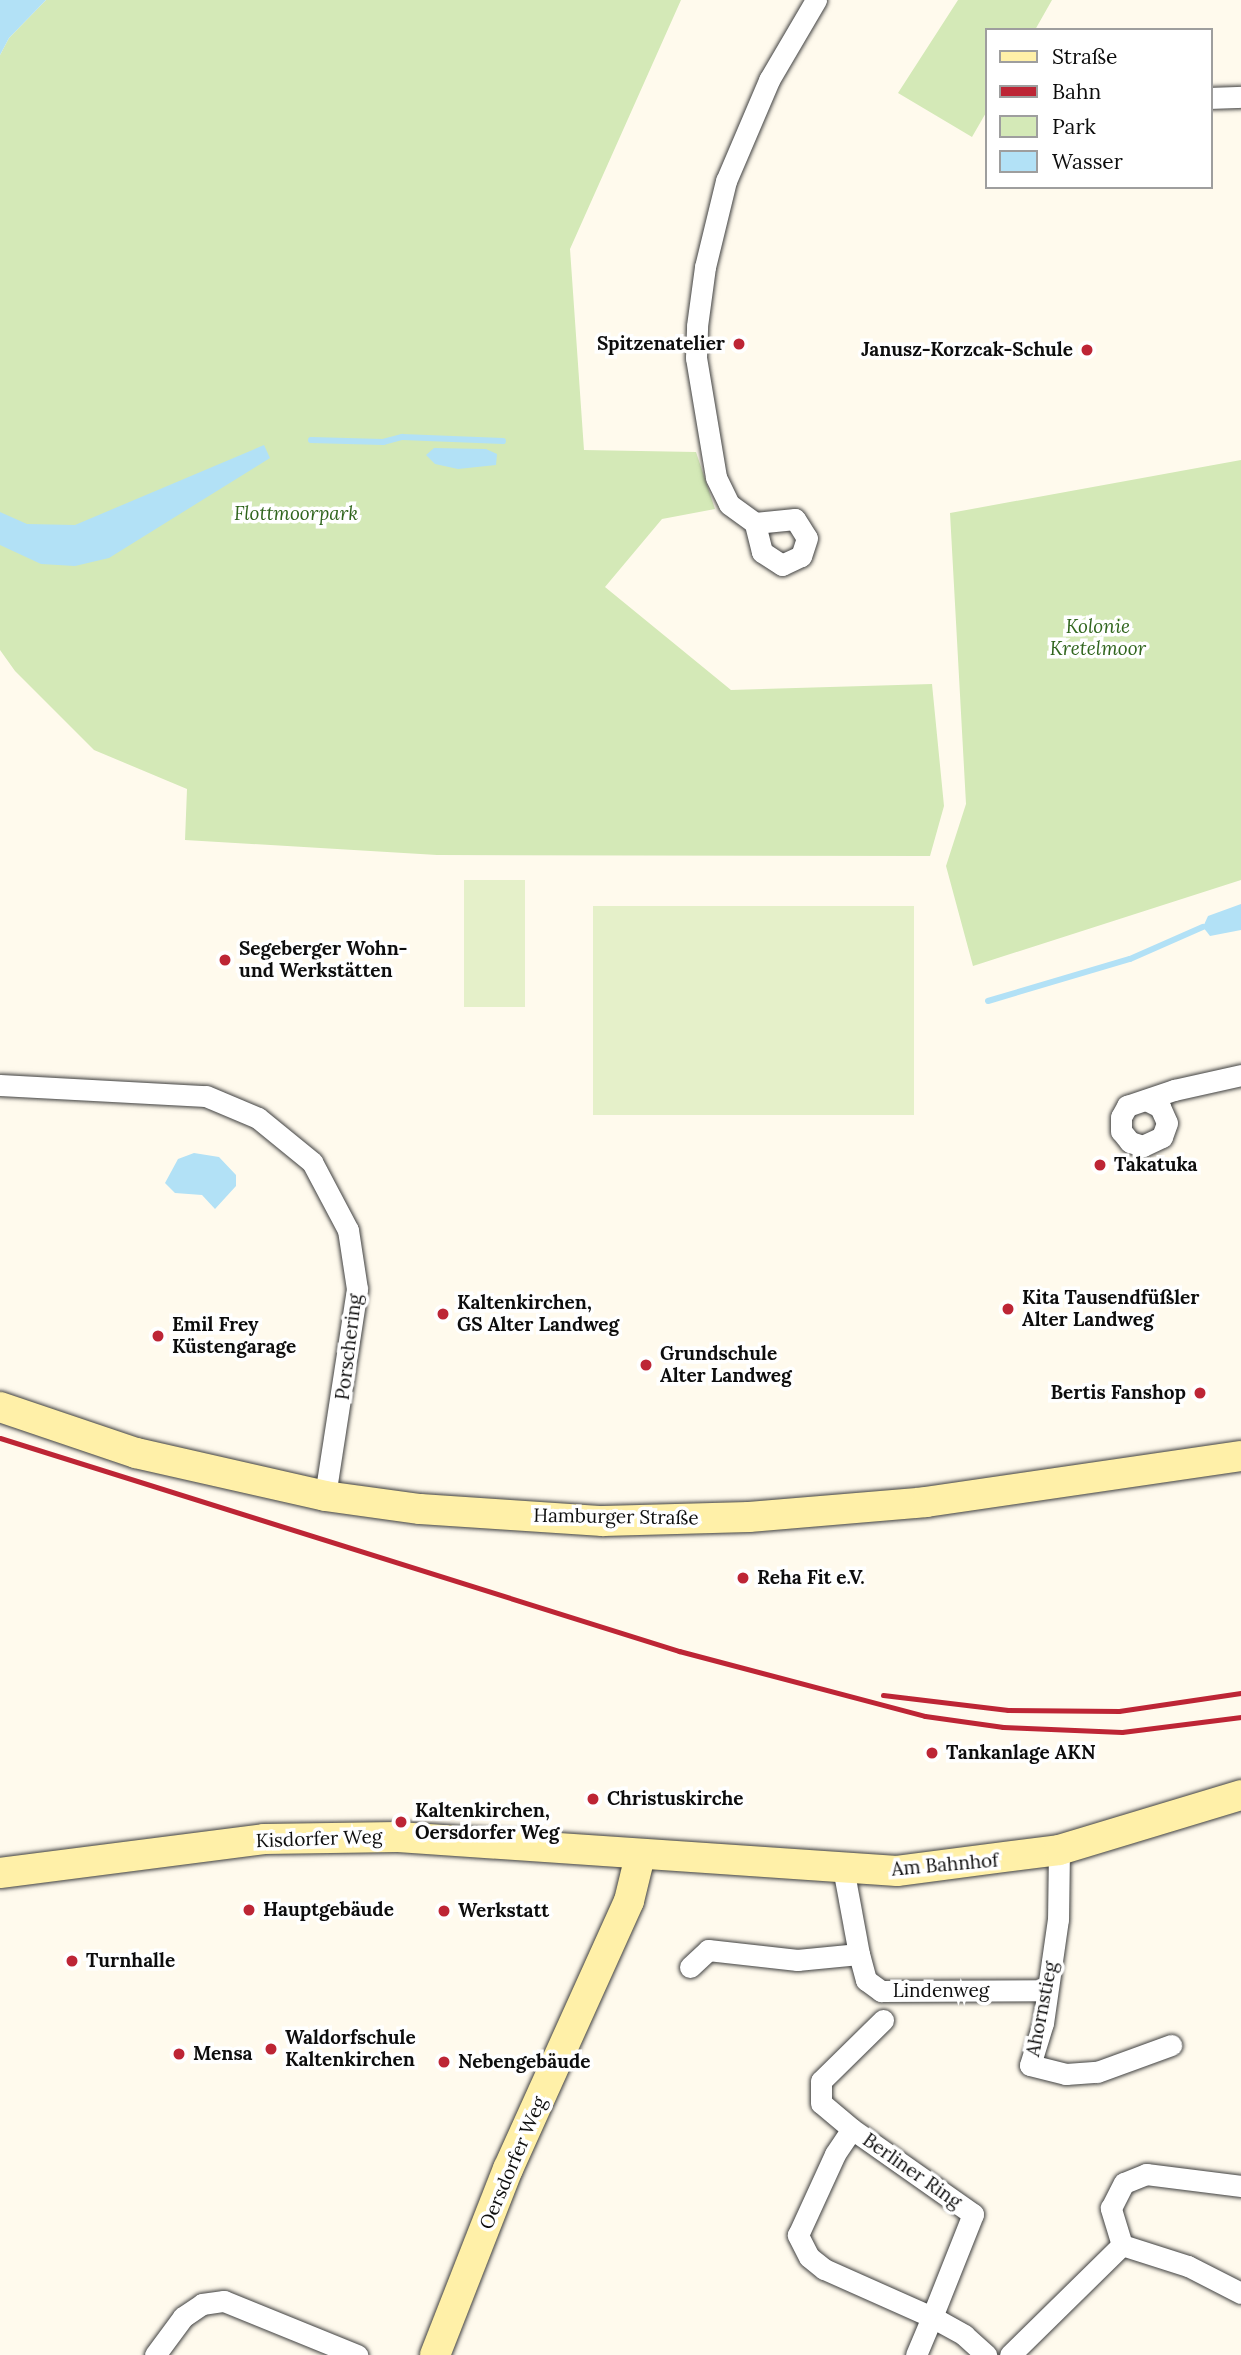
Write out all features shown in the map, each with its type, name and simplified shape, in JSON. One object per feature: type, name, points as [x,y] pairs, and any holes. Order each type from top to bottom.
[{"type":"street","points":[[755,523],[729,505],[716,477],[696,358],[698,326],[705,267],[726,181],[769,80],[816,0]]},
{"type":"street","points":[[1213,98],[1241,97]]},
{"type":"street","points":[[1146,1100],[1241,1075]]},
{"type":"street","name":"Porschering","points":[[0,1085],[206,1096],[258,1118],[312,1162],[348,1230],[357,1289],[325,1496]]},
{"type":"street","name":"Hamburger Straße","points":[[0,1407],[136,1453],[325,1496],[420,1509],[603,1521],[749,1517],[926,1502],[1241,1456]]},
{"type":"street","name":"Am Bahnhof","points":[[640,1856],[843,1868],[942,1867],[1059,1850],[1241,1795]]},
{"type":"street","name":"Kisdorfer Weg","points":[[0,1873],[264,1839],[417,1837],[640,1856]]},
{"type":"street","name":"Ahornstieg","points":[[1059,1850],[1058,1919],[1043,2023],[1030,2065],[1066,2074],[1097,2072],[1171,2045]]},
{"type":"street","name":"Oersdorfer Weg","points":[[435,2355],[508,2169],[629,1901],[640,1856]]},
{"type":"street","name":"Lindenweg","points":[[843,1868],[866,1980],[881,1992],[1047,1990]]},
{"type":"street","points":[[690,1967],[708,1950],[802,1960],[859,1954]]},
{"type":"street","points":[[852,2129],[821,2103],[821,2081],[883,2020]]},
{"type":"street","name":"Berliner Ring","points":[[852,2129],[973,2214],[932,2316],[824,2269],[809,2256],[798,2235],[835,2154],[852,2129]]},
{"type":"street","points":[[1122,2245],[1111,2208],[1124,2183],[1146,2174],[1241,2186]]},
{"type":"street","points":[[1122,2245],[1188,2266],[1241,2293]]},
{"type":"street","points":[[1010,2355],[1122,2245]]},
{"type":"street","points":[[155,2355],[183,2318],[202,2304],[224,2301],[357,2355]]},
{"type":"street","points":[[916,2355],[932,2316],[986,2355]]},
{"type":"green space","name":"Flottmoorpark","points":[[46,0],[681,0],[570,249],[584,450],[696,452],[715,509],[662,519],[605,587],[731,690],[932,684],[944,806],[930,856],[437,855],[185,840],[187,789],[94,750],[15,671],[0,650],[0,55],[9,38]]},
{"type":"green space","points":[[958,0],[1052,0],[1036,28],[986,28],[986,113],[972,137],[898,93]]},
{"type":"green space","name":"Kolonie Kretelmoor","points":[[1241,460],[1241,880],[973,966],[946,866],[966,804],[950,513]]},
{"type":"green space","points":[[464,880],[525,880],[525,1007],[464,1007]]},
{"type":"green space","points":[[593,906],[914,906],[914,1115],[593,1115]]},
{"type":"water","points":[[0,0],[46,0],[9,38],[0,55]]},
{"type":"water","points":[[264,445],[270,458],[109,558],[75,566],[41,564],[0,545],[0,512],[27,524],[75,525]]},
{"type":"water","points":[[434,448],[486,449],[497,454],[496,465],[458,469],[435,464],[426,455]]},
{"type":"water","points":[[1241,904],[1241,930],[1210,936],[1203,927],[1208,916]]},
{"type":"water","points":[[194,1153],[219,1157],[236,1175],[236,1186],[215,1209],[202,1195],[175,1193],[165,1183],[178,1159]]},
{"type":"waterway","points":[[311,440],[383,442],[402,437],[503,441]]},
{"type":"waterway","points":[[988,1001],[1130,959],[1203,927]]},
{"type":"railway","points":[[0,1438],[679,1651],[925,1716],[1003,1727],[1122,1732],[1241,1717]]},
{"type":"railway","points":[[883,1695],[1008,1710],[1119,1711],[1241,1693]]},
{"type":"place","name":"Spitzenatelier","points":[[739,344]]},
{"type":"place","name":"Janusz-Korzcak-Schule","points":[[1087,350]]},
{"type":"place","name":"Segeberger Wohn- und Werkstätten","points":[[225,960]]},
{"type":"place","name":"Takatuka","points":[[1100,1165]]},
{"type":"place","name":"Kita Tausendfüßler Alter Landweg","points":[[1008,1309]]},
{"type":"place","name":"Kaltenkirchen, GS Alter Landweg","points":[[443,1314]]},
{"type":"place","name":"Emil Frey Küstengarage","points":[[158,1336]]},
{"type":"place","name":"Grundschule Alter Landweg","points":[[646,1365]]},
{"type":"place","name":"Bertis Fanshop","points":[[1200,1393]]},
{"type":"place","name":"Reha Fit e.V.","points":[[743,1578]]},
{"type":"place","name":"Tankanlage AKN","points":[[932,1753]]},
{"type":"place","name":"Christuskirche","points":[[593,1799]]},
{"type":"place","name":"Kaltenkirchen, Oersdorfer Weg","points":[[401,1822]]},
{"type":"place","name":"Hauptgebäude","points":[[249,1910]]},
{"type":"place","name":"Werkstatt","points":[[444,1911]]},
{"type":"place","name":"Turnhalle","points":[[72,1961]]},
{"type":"place","name":"Waldorfschule Kaltenkirchen","points":[[271,2049]]},
{"type":"place","name":"Mensa","points":[[179,2054]]},
{"type":"place","name":"Nebengebäude","points":[[444,2062]]}]
